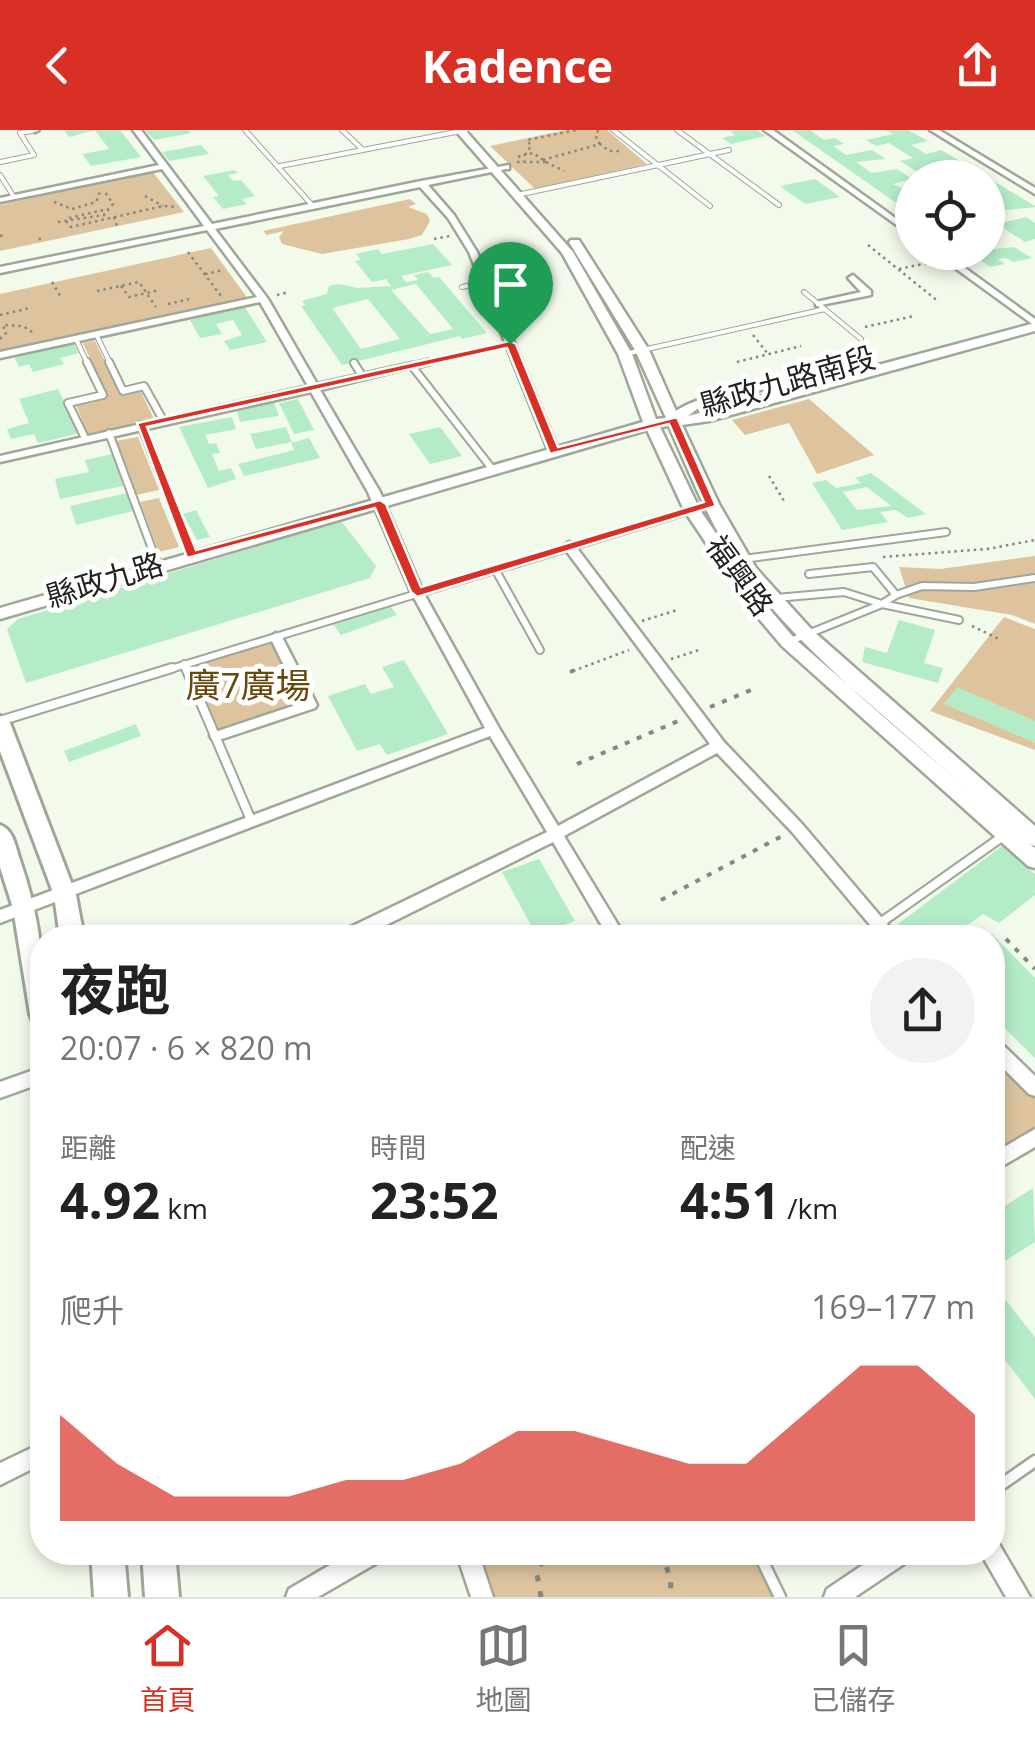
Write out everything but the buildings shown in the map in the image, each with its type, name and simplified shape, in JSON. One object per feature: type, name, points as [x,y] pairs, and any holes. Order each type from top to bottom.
[{"type":"main road","points":[[0,722],[65,895],[70,925]]},
{"type":"main road","points":[[0,834],[5,863],[26,908],[30,934]]},
{"type":"main road","points":[[108,1565],[112,1597]]},
{"type":"main road","points":[[159,1565],[162,1597]]},
{"type":"street","points":[[137,130],[263,298],[380,504],[417,592],[493,730],[610,925]]},
{"type":"street","name":"福興路","points":[[465,130],[504,166],[568,252],[625,354],[651,424],[692,510],[797,638],[1012,828],[1035,860]]},
{"type":"street","points":[[768,130],[895,222]]},
{"type":"street","points":[[934,130],[1035,192]]},
{"type":"street","points":[[0,200],[164,166]]},
{"type":"street","points":[[0,270],[504,166]]},
{"type":"street","points":[[421,183],[452,217],[474,252],[554,452]]},
{"type":"street","name":"福興路","points":[[523,194],[582,250],[642,350],[711,504],[764,601]]},
{"type":"street","points":[[962,270],[1033,320]]},
{"type":"street","points":[[822,307],[868,293],[853,278]]},
{"type":"street","points":[[0,355],[263,298]]},
{"type":"street","name":"縣政九路南段","points":[[673,420],[704,418],[1033,320]]},
{"type":"street","points":[[0,459],[412,366]]},
{"type":"street","name":"縣政九路","points":[[0,614],[158,565],[673,420]]},
{"type":"street","points":[[569,546],[719,746],[797,828],[880,925]]},
{"type":"street","points":[[217,736],[310,705],[276,637]]},
{"type":"street","points":[[0,917],[493,730]]},
{"type":"street","points":[[374,924],[556,834],[719,746]]},
{"type":"street","name":"福興路","points":[[1012,828],[1035,838]]},
{"type":"street","points":[[1005,1057],[1035,1088]]},
{"type":"street","points":[[0,1090],[30,1079]]},
{"type":"street","points":[[1005,1156],[1035,1137]]},
{"type":"street","points":[[0,1474],[30,1458]]},
{"type":"street","points":[[297,1597],[352,1565]]},
{"type":"street","points":[[471,1565],[482,1597]]},
{"type":"street","points":[[835,1597],[883,1565]]},
{"type":"street","points":[[999,1565],[1019,1597]]},
{"type":"lane","points":[[0,162],[34,155],[20,134],[33,130]]},
{"type":"lane","points":[[245,130],[312,205]]},
{"type":"lane","points":[[342,130],[362,150]]},
{"type":"lane","points":[[280,166],[465,130]]},
{"type":"lane","points":[[613,130],[710,206]]},
{"type":"lane","points":[[677,130],[779,205]]},
{"type":"lane","points":[[523,194],[729,150]]},
{"type":"lane","points":[[0,174],[14,197]]},
{"type":"lane","points":[[462,287],[486,282]]},
{"type":"lane","points":[[804,292],[861,339]]},
{"type":"lane","points":[[625,354],[822,307]]},
{"type":"lane","points":[[96,334],[122,391],[144,386],[163,420]]},
{"type":"lane","points":[[76,339],[103,396],[68,403],[85,438]]},
{"type":"lane","points":[[493,470],[412,366],[510,344]]},
{"type":"lane","points":[[354,363],[363,378]]},
{"type":"lane","points":[[141,425],[191,556]]},
{"type":"lane","points":[[109,433],[158,565]]},
{"type":"lane","points":[[0,722],[711,504]]},
{"type":"lane","points":[[744,560],[946,532]]},
{"type":"lane","points":[[809,574],[874,567],[896,594]]},
{"type":"lane","points":[[495,569],[540,650]]},
{"type":"lane","points":[[797,638],[922,586],[974,587],[1035,578]]},
{"type":"lane","points":[[764,601],[824,592],[869,596],[882,604],[959,620]]},
{"type":"lane","points":[[184,664],[251,820]]},
{"type":"lane","points":[[894,925],[1012,828]]},
{"type":"lane","points":[[0,907],[26,908]]},
{"type":"lane","points":[[1005,1482],[1035,1461]]},
{"type":"lane","points":[[764,1565],[780,1597]]},
{"type":"path","points":[[552,130],[556,134]]},
{"type":"path","points":[[525,154],[531,146],[527,140],[577,130]]},
{"type":"path","points":[[598,130],[596,139],[608,151],[617,150],[657,166]]},
{"type":"path","points":[[566,172],[544,161],[534,153],[519,156],[531,165],[544,161],[600,144]]},
{"type":"path","points":[[504,166],[523,161]]},
{"type":"path","points":[[98,180],[113,204],[117,226]]},
{"type":"path","points":[[48,204],[58,201],[72,209],[96,202],[100,198],[98,193],[105,191]]},
{"type":"path","points":[[145,196],[164,206]]},
{"type":"path","points":[[104,215],[113,204]]},
{"type":"path","points":[[83,206],[104,215]]},
{"type":"path","points":[[66,221],[71,227],[164,206],[184,208],[185,212]]},
{"type":"path","points":[[66,221],[89,211],[108,210]]},
{"type":"path","points":[[58,222],[117,215]]},
{"type":"path","points":[[0,236],[6,235]]},
{"type":"path","points":[[434,239],[454,236]]},
{"type":"path","points":[[39,238],[42,242]]},
{"type":"path","points":[[868,245],[895,268]]},
{"type":"path","points":[[188,252],[226,303]]},
{"type":"path","points":[[205,274],[239,266]]},
{"type":"path","points":[[898,270],[939,302]]},
{"type":"path","points":[[52,282],[61,297]]},
{"type":"path","points":[[97,291],[140,282],[156,307]]},
{"type":"path","points":[[121,286],[129,297],[159,290]]},
{"type":"path","points":[[0,315],[30,308]]},
{"type":"path","points":[[850,330],[914,316]]},
{"type":"path","points":[[1,324],[22,326],[35,334]]},
{"type":"path","points":[[0,339],[6,332],[1,324]]},
{"type":"path","points":[[746,328],[768,354]]},
{"type":"path","points":[[737,362],[800,346]]},
{"type":"path","points":[[769,476],[784,501]]},
{"type":"path","points":[[874,567],[882,557],[987,549],[1035,540]]},
{"type":"path","points":[[628,626],[677,610]]},
{"type":"path","points":[[959,620],[999,639]]},
{"type":"path","points":[[570,672],[642,645]]},
{"type":"path","points":[[657,663],[699,650]]},
{"type":"path","points":[[577,764],[756,688]]},
{"type":"path","points":[[661,900],[797,828]]},
{"type":"path","points":[[1006,939],[1035,969]]},
{"type":"path","points":[[541,1565],[537,1574],[541,1597]]},
{"type":"path","points":[[666,1565],[671,1580],[670,1597]]},
{"type":"green space","points":[[566,130],[607,130],[647,164],[535,189],[490,146]]},
{"type":"green space","points":[[152,171],[184,212],[0,251],[0,205]]},
{"type":"green space","points":[[410,199],[416,204],[408,207],[427,214],[430,221],[422,235],[409,239],[322,254],[282,244],[279,237],[284,231],[267,235],[263,231]]},
{"type":"green space","points":[[211,248],[249,300],[0,353],[0,294]]},
{"type":"green space","points":[[95,341],[121,394],[140,390],[154,419],[88,434],[76,405],[108,398],[83,343]]},
{"type":"green space","points":[[809,399],[874,455],[817,474],[789,423],[745,435],[732,420]]},
{"type":"green space","points":[[138,437],[159,490],[136,495],[116,441]]},
{"type":"green space","points":[[159,498],[179,547],[159,552],[140,502]]},
{"type":"green space","points":[[1035,556],[1035,624],[1012,615],[909,598],[899,567],[940,569]]},
{"type":"green space","points":[[1004,617],[1035,629],[1035,750],[930,711]]},
{"type":"green space","name":"廣7廣場","points":[[276,637],[310,705],[217,736],[184,664]]},
{"type":"green space","points":[[1005,1058],[1035,1088],[1035,1137],[1005,1156]]},
{"type":"green space","points":[[471,1565],[764,1565],[780,1597],[482,1597]]},
{"type":"route","points":[[510,344],[554,452],[673,420],[711,504],[417,592],[380,504],[191,556],[141,425],[510,344]]}]
